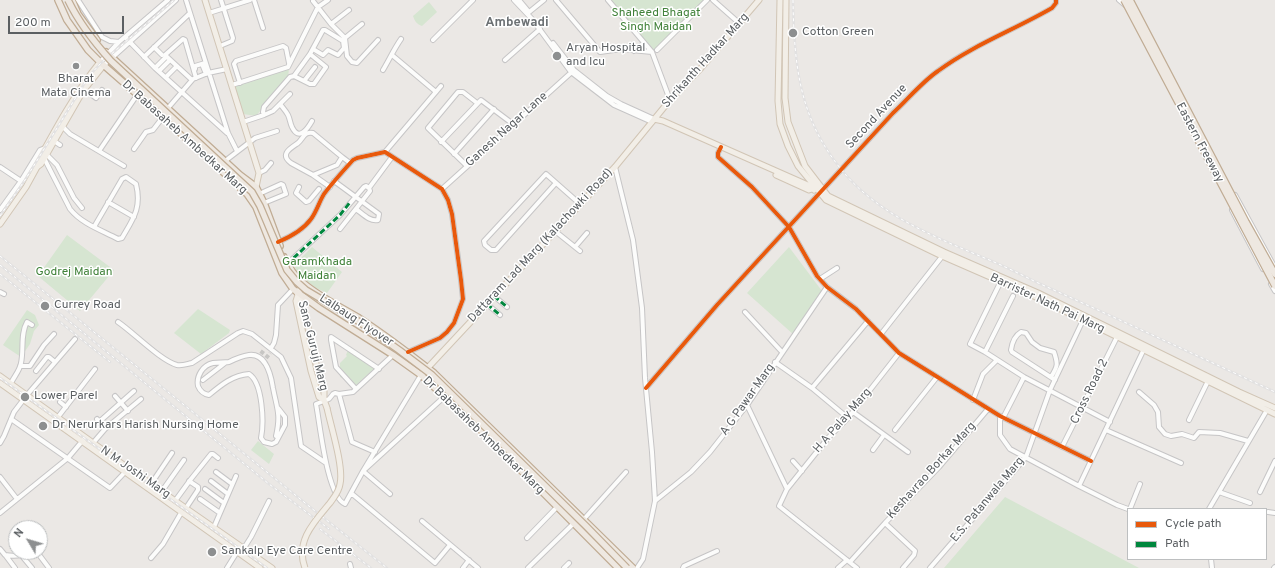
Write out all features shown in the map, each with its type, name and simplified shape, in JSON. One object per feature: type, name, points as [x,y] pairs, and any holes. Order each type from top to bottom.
[{"type":"highway","name":"Dr Babasaheb Ambedkar Marg","points":[[58,0],[67,20],[88,50],[247,194],[256,207],[282,273],[293,289],[394,355],[421,375],[483,432],[618,568]]},
{"type":"highway","name":"Lalbaug Flyover","points":[[67,0],[74,16],[94,46],[110,64],[251,193],[259,207],[286,272],[296,285],[306,293],[358,324],[399,352],[432,378],[626,568]]},
{"type":"highway","name":"Dr Babasaheb Ambedkar Marg","points":[[72,0],[78,14],[110,55],[225,161],[256,187],[287,264],[299,280],[360,319],[427,367],[462,399],[633,568]]},
{"type":"highway","name":"Eastern Freeway","points":[[1131,0],[1235,201],[1275,274]]},
{"type":"highway","name":"Eastern Freeway","points":[[1124,2],[1275,286]]},
{"type":"main road","points":[[205,0],[259,173],[256,187]]},
{"type":"main road","name":"Shrikanth Hadkar Marg","points":[[653,121],[759,0]]},
{"type":"main road","points":[[780,0],[778,101],[780,124],[788,146],[798,166],[821,192]]},
{"type":"main road","points":[[786,0],[785,98],[788,122],[805,166],[821,192]]},
{"type":"main road","points":[[0,224],[26,187],[84,89],[102,64]]},
{"type":"main road","points":[[43,157],[46,147],[78,92],[102,64]]},
{"type":"main road","points":[[653,121],[663,121],[821,192]]},
{"type":"main road","name":"Dattaram Lad Marg (Kalachowki Road)","points":[[421,375],[615,167],[653,121]]},
{"type":"main road","name":"Barrister Nath Pai Marg","points":[[821,192],[826,200],[833,204],[1001,279],[1275,408]]},
{"type":"main road","points":[[302,282],[296,301],[310,371],[320,397],[324,400],[327,408],[341,470],[340,486],[337,494],[310,527],[306,536],[301,550],[305,568]]},
{"type":"main road","name":"Barrister Nath Pai Marg","points":[[1084,318],[1117,337],[1135,343],[1144,349],[1275,414]]},
{"type":"main road","name":"N M Joshi Marg","points":[[0,376],[25,397],[83,439],[127,470],[162,491],[272,568]]},
{"type":"main road","name":"N M Joshi Marg","points":[[0,383],[58,417],[83,439],[93,443],[181,513],[260,568]]},
{"type":"street","points":[[78,0],[102,37],[110,41],[119,42]]},
{"type":"street","points":[[102,64],[119,42],[168,0]]},
{"type":"street","points":[[110,55],[129,41],[176,0]]},
{"type":"street","points":[[186,0],[207,74],[228,133],[238,151]]},
{"type":"street","points":[[220,46],[232,40],[221,0]]},
{"type":"street","points":[[209,13],[239,2],[250,0]]},
{"type":"street","points":[[254,0],[263,28]]},
{"type":"street","points":[[232,85],[288,67],[318,7],[328,0]]},
{"type":"street","points":[[433,40],[473,0]]},
{"type":"street","points":[[514,0],[528,13],[573,71]]},
{"type":"street","points":[[519,0],[573,71],[607,96],[653,121]]},
{"type":"street","points":[[528,13],[544,0]]},
{"type":"street","points":[[556,0],[600,52],[621,49],[652,52]]},
{"type":"street","points":[[608,0],[652,52],[670,100]]},
{"type":"street","points":[[657,50],[707,0]]},
{"type":"street","points":[[713,0],[739,23]]},
{"type":"street","name":"Second Avenue","points":[[646,388],[717,305],[893,113],[937,71],[962,55],[1052,8],[1056,3],[1056,0]]},
{"type":"street","points":[[1119,0],[1124,2],[1131,0],[1275,268]]},
{"type":"street","points":[[313,1],[331,24],[345,38],[348,59],[354,64],[357,63],[378,40]]},
{"type":"street","points":[[1124,2],[1275,291]]},
{"type":"street","points":[[331,24],[350,10]]},
{"type":"street","points":[[144,57],[189,14]]},
{"type":"street","points":[[345,38],[362,24]]},
{"type":"street","points":[[505,60],[540,29]]},
{"type":"street","points":[[264,115],[264,107],[290,77],[294,76],[310,54],[324,30],[343,41],[344,48],[338,55],[328,50],[323,55],[313,49]]},
{"type":"street","points":[[125,37],[144,57],[155,65],[182,92],[228,133]]},
{"type":"street","points":[[155,65],[164,57],[165,54],[184,39],[196,78]]},
{"type":"street","points":[[383,70],[392,55],[394,47],[401,39]]},
{"type":"street","points":[[634,51],[644,43]]},
{"type":"street","points":[[240,82],[234,64],[236,60],[283,46],[286,48],[289,63]]},
{"type":"street","points":[[154,48],[176,67],[196,78]]},
{"type":"street","points":[[294,76],[314,84],[326,68],[310,54]]},
{"type":"street","points":[[392,55],[436,92]]},
{"type":"street","points":[[160,70],[169,61]]},
{"type":"street","points":[[196,78],[194,67],[204,63]]},
{"type":"street","points":[[167,77],[176,67]]},
{"type":"street","points":[[304,81],[314,67]]},
{"type":"street","points":[[168,108],[196,78],[227,69]]},
{"type":"street","name":"Ganesh Nagar Lane","points":[[442,189],[573,71]]},
{"type":"street","points":[[278,242],[291,236],[311,219],[318,203],[325,193],[351,162],[358,158],[385,152],[441,86]]},
{"type":"street","points":[[84,89],[96,98],[102,90]]},
{"type":"street","points":[[467,166],[440,142],[428,128],[458,92],[463,92],[477,103]]},
{"type":"street","points":[[243,122],[273,111],[290,94]]},
{"type":"street","points":[[99,151],[137,95]]},
{"type":"street","points":[[440,142],[477,103],[482,100],[513,124]]},
{"type":"street","points":[[280,104],[289,116],[292,128],[297,133],[300,134],[305,132],[312,120]]},
{"type":"street","points":[[454,154],[494,109]]},
{"type":"street","points":[[134,149],[147,132],[153,130],[163,117]]},
{"type":"street","points":[[62,126],[70,134],[124,166]]},
{"type":"street","points":[[225,161],[255,138],[277,131]]},
{"type":"street","points":[[330,187],[313,175],[291,163],[286,157],[290,148],[310,132],[342,157],[351,162]]},
{"type":"street","points":[[54,140],[60,144]]},
{"type":"street","points":[[0,210],[40,150],[46,147]]},
{"type":"street","points":[[721,148],[718,155],[720,158],[752,187],[789,227],[820,279],[827,287],[868,321],[899,353],[1001,417],[1091,461]]},
{"type":"street","points":[[385,152],[442,189],[448,200],[452,214],[463,300],[454,323],[447,332],[440,338],[408,352]]},
{"type":"street","points":[[43,157],[57,165],[74,198],[82,208]]},
{"type":"street","points":[[43,157],[70,209],[78,219],[94,227],[120,239],[122,238],[138,208],[137,187],[135,182],[126,177],[122,179],[94,227]]},
{"type":"street","points":[[313,175],[337,165],[342,157]]},
{"type":"street","points":[[340,229],[370,191],[369,188],[392,157]]},
{"type":"street","points":[[259,173],[265,170],[271,163]]},
{"type":"street","points":[[0,167],[20,181]]},
{"type":"street","points":[[615,167],[633,240],[642,308],[646,388],[655,500],[643,559],[637,568]]},
{"type":"street","points":[[556,184],[496,250],[491,250],[485,245],[484,241],[546,174],[580,204]]},
{"type":"street","points":[[334,181],[379,214],[378,220],[371,220],[356,209]]},
{"type":"street","points":[[260,194],[281,184],[283,185],[286,194],[264,204]]},
{"type":"street","points":[[287,264],[340,215],[365,186],[369,188]]},
{"type":"street","points":[[300,187],[296,193],[306,202],[309,201],[318,188],[325,193]]},
{"type":"street","points":[[108,202],[134,217]]},
{"type":"street","points":[[555,230],[580,251]]},
{"type":"street","points":[[575,247],[587,233]]},
{"type":"street","points":[[881,334],[944,254]]},
{"type":"street","points":[[820,279],[837,268]]},
{"type":"street","points":[[1001,279],[970,344],[1024,377],[1110,422]]},
{"type":"street","name":"A G Pawar Marg","points":[[655,500],[691,472],[710,452],[747,405],[827,287]]},
{"type":"street","points":[[269,349],[274,343],[276,336],[278,305],[293,289]]},
{"type":"street","points":[[494,296],[507,307]]},
{"type":"street","points":[[985,352],[1013,296]]},
{"type":"street","points":[[487,304],[500,315]]},
{"type":"street","points":[[745,312],[782,352]]},
{"type":"street","name":"E.S. Patanwala Marg","points":[[930,568],[1026,457],[1053,378],[1084,318]]},
{"type":"street","points":[[812,388],[868,321]]},
{"type":"street","points":[[11,384],[22,362],[24,326],[26,322],[32,325]]},
{"type":"street","points":[[118,322],[165,359],[176,364],[184,365],[192,363],[238,333],[243,332],[252,334],[281,357],[291,378],[301,446],[326,463]]},
{"type":"street","points":[[1021,332],[1026,333],[1032,342],[1040,348],[1054,352],[1058,363],[1053,378],[1012,352],[1012,343],[1017,334],[1021,332]]},
{"type":"street","points":[[20,366],[30,366],[44,345],[54,334]]},
{"type":"street","points":[[356,389],[336,367],[331,337],[379,369]]},
{"type":"street","name":"Cross Road 2","points":[[1062,447],[1117,337]]},
{"type":"street","points":[[0,443],[11,419],[25,397],[75,339]]},
{"type":"street","points":[[1079,486],[1144,349]]},
{"type":"street","name":"H A Palay Marg","points":[[849,561],[779,506],[787,489],[828,438],[853,412],[899,353]]},
{"type":"street","points":[[203,380],[225,363],[247,355],[254,354],[265,359],[270,373],[278,408],[279,422],[276,436]]},
{"type":"street","points":[[394,355],[356,389],[348,394],[335,393],[329,399],[316,404],[326,463],[332,488],[342,503],[345,504],[363,471],[421,375]]},
{"type":"street","points":[[36,371],[47,357],[55,362]]},
{"type":"street","points":[[973,400],[983,374],[997,360]]},
{"type":"street","points":[[775,362],[812,388],[848,418]]},
{"type":"street","points":[[225,363],[211,363],[199,374],[197,381],[199,389],[204,394],[209,395],[236,376],[249,374],[254,377],[261,406],[263,426],[261,438],[264,442],[272,444],[278,439],[285,425],[285,417],[278,408]]},
{"type":"street","points":[[58,417],[96,369]]},
{"type":"street","points":[[83,375],[88,379]]},
{"type":"street","points":[[895,430],[937,377]]},
{"type":"street","points":[[1024,377],[1001,417],[1000,435],[1010,448],[1079,486],[1127,508]]},
{"type":"street","points":[[1189,420],[1208,381]]},
{"type":"street","points":[[75,384],[81,388]]},
{"type":"street","points":[[106,429],[98,421],[134,391]]},
{"type":"street","points":[[1139,392],[1154,405],[1158,412],[1159,426],[1165,434],[1170,436],[1182,434],[1194,438],[1199,432],[1220,433],[1248,441]]},
{"type":"street","points":[[68,393],[74,397]]},
{"type":"street","points":[[339,394],[352,442],[375,452]]},
{"type":"street","points":[[115,396],[128,411]]},
{"type":"street","points":[[363,471],[444,397]]},
{"type":"street","points":[[93,443],[106,429],[141,399]]},
{"type":"street","points":[[60,402],[66,407]]},
{"type":"street","points":[[747,405],[787,489]]},
{"type":"street","name":"Keshavrao Borkar Marg","points":[[903,568],[914,555],[914,551],[885,523],[939,467],[988,409]]},
{"type":"street","points":[[1210,508],[1267,410]]},
{"type":"street","points":[[853,412],[908,452]]},
{"type":"street","points":[[11,419],[110,488],[127,470]]},
{"type":"street","points":[[1106,430],[1181,463]]},
{"type":"street","points":[[872,450],[884,435]]},
{"type":"street","points":[[0,513],[68,458],[83,439]]},
{"type":"street","points":[[151,484],[172,453]]},
{"type":"street","points":[[175,501],[189,481],[212,454],[218,458]]},
{"type":"street","points":[[162,491],[184,460]]},
{"type":"street","points":[[793,461],[802,471]]},
{"type":"street","points":[[1260,492],[1275,461]]},
{"type":"street","points":[[363,471],[390,494]]},
{"type":"street","points":[[216,472],[232,484]]},
{"type":"street","points":[[584,519],[626,472]]},
{"type":"street","points":[[0,476],[17,499]]},
{"type":"street","points":[[214,527],[236,476]]},
{"type":"street","points":[[186,508],[198,490],[189,481]]},
{"type":"street","points":[[211,481],[228,494]]},
{"type":"street","points":[[1129,508],[1140,484]]},
{"type":"street","points":[[204,489],[224,503]]},
{"type":"street","points":[[1219,492],[1250,503]]},
{"type":"street","points":[[351,493],[435,563],[450,545]]},
{"type":"street","points":[[200,499],[220,513]]},
{"type":"street","points":[[244,548],[269,500]]},
{"type":"street","points":[[526,538],[557,507]]},
{"type":"street","points":[[1268,512],[1275,513]]},
{"type":"street","points":[[151,558],[163,544],[181,513]]},
{"type":"street","points":[[422,521],[478,568]]},
{"type":"street","points":[[838,568],[849,561],[885,523]]},
{"type":"street","points":[[528,568],[573,524]]},
{"type":"street","points":[[0,549],[15,568]]},
{"type":"street","points":[[683,568],[684,566],[717,551]]},
{"type":"street","points":[[227,568],[237,552]]},
{"type":"street","points":[[25,560],[32,568]]},
{"type":"street","points":[[463,568],[469,560]]},
{"type":"street","points":[[849,561],[857,568]]},
{"type":"street","points":[[564,568],[569,563]]},
{"type":"green space","name":"Shaheed Bhagat Singh Maidan","points":[[609,0],[706,0],[655,52]]},
{"type":"green space","points":[[429,2],[437,12],[422,26],[416,22],[413,16]]},
{"type":"green space","points":[[289,69],[288,77],[256,116],[243,114],[234,85]]},
{"type":"green space","name":"Godrej Maidan","points":[[67,235],[114,270],[80,311],[38,276]]},
{"type":"green space","name":"GaramKhada Maidan","points":[[312,247],[342,272],[327,293],[316,288],[298,274],[294,265]]},
{"type":"green space","points":[[789,247],[822,291],[794,335],[747,293]]},
{"type":"green space","points":[[198,309],[230,330],[229,333],[201,354],[174,333]]},
{"type":"green space","points":[[27,310],[35,315],[39,325],[34,331],[30,344],[21,357],[3,345]]},
{"type":"green space","points":[[348,350],[375,368],[354,387],[347,380],[340,377],[340,363],[347,356]]},
{"type":"green space","points":[[258,441],[274,454],[269,464],[251,450]]},
{"type":"green space","points":[[1005,497],[1139,568],[944,568]]},
{"type":"tunnel","points":[[261,354],[264,350]]},
{"type":"tunnel","points":[[266,358],[270,353]]},
{"type":"railway","points":[[0,216],[25,180],[89,76],[101,63],[174,0]]},
{"type":"railway","points":[[793,0],[797,64],[805,103],[822,141],[834,160],[849,179],[867,195],[906,222],[927,233],[1275,392]]},
{"type":"railway","points":[[0,256],[387,568]]},
{"type":"railway","points":[[0,265],[269,484],[329,529]]},
{"type":"railway","points":[[0,274],[110,362]]},
{"type":"railway","points":[[0,378],[267,568]]},
{"type":"railway","points":[[320,529],[371,568]]},
{"type":"marked path","points":[[287,264],[340,215],[351,201]]},
{"type":"marked path","points":[[494,296],[507,307]]},
{"type":"marked path","points":[[487,304],[500,315]]},
{"type":"cycle path","points":[[646,388],[717,305],[893,113],[921,85],[932,75],[965,53],[1052,8],[1056,3],[1056,0]]},
{"type":"cycle path","points":[[721,147],[718,157],[752,187],[789,227],[817,276],[827,287],[856,309],[899,353],[1000,416],[1091,461]]},
{"type":"cycle path","points":[[278,242],[296,233],[308,223],[315,213],[324,194],[353,160],[357,158],[385,152],[442,189],[448,200],[452,214],[463,299],[454,323],[447,332],[440,338],[408,352]]},
{"type":"place","name":"Cotton Green","points":[[793,33]]},
{"type":"place","name":"Aryan Hospital and Icu","points":[[557,56]]},
{"type":"place","name":"Bharat Mata Cinema","points":[[76,66]]},
{"type":"place","name":"Currey Road","points":[[45,306]]},
{"type":"place","name":"Lower Parel","points":[[25,397]]},
{"type":"place","name":"Dr Nerurkars Harish Nursing Home","points":[[43,426]]},
{"type":"place","name":"Sankalp Eye Care Centre","points":[[212,552]]},
{"type":"district","name":"Ambewadi","points":[[517,23]]}]
